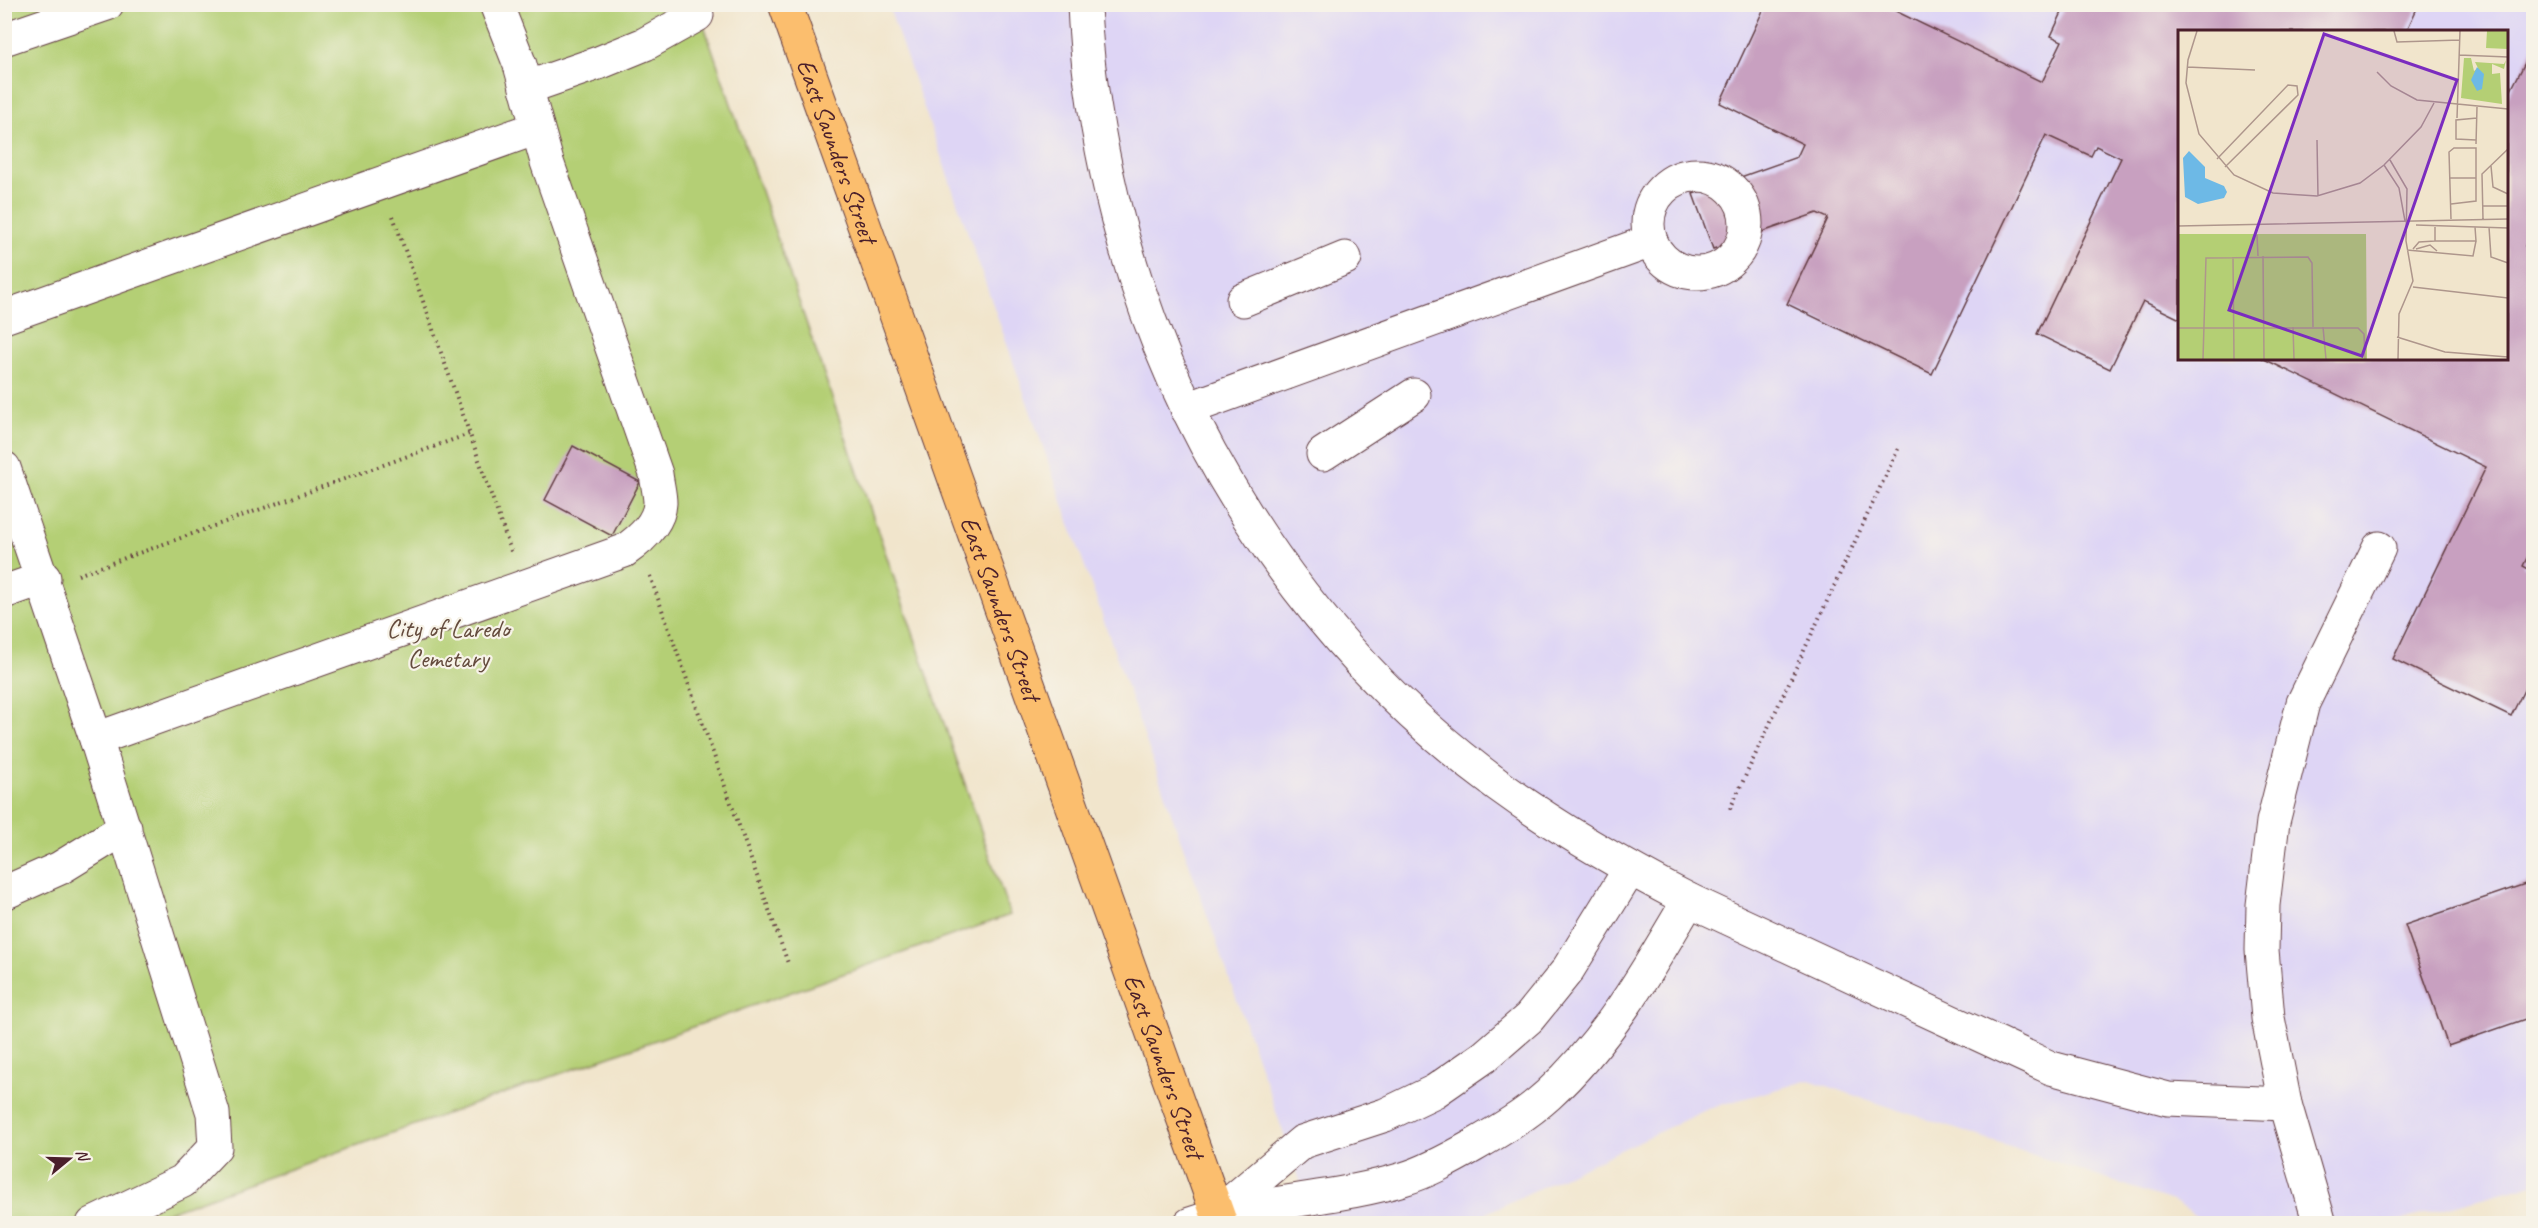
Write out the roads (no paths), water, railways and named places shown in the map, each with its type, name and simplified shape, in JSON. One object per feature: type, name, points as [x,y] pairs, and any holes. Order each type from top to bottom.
[{"type":"main road","name":"East Saunders Street","points":[[785,4],[1211,1221]]},
{"type":"street","points":[[4,39],[107,4]]},
{"type":"street","points":[[96,739],[624,551],[639,541],[653,524],[660,504],[656,474],[547,162],[526,88],[496,4]]},
{"type":"street","points":[[1084,4],[1096,125],[1117,220],[1145,312],[1187,409],[1228,486],[1281,566],[1346,646],[1419,719],[1498,785],[1585,843],[1630,869],[1689,900],[2051,1068],[2169,1099],[2285,1104]]},
{"type":"street","points":[[526,88],[634,48],[697,15]]},
{"type":"street","points":[[4,317],[537,128]]},
{"type":"street","points":[[1187,409],[1651,241]]},
{"type":"street","points":[[1243,300],[1345,258]]},
{"type":"street","points":[[1323,454],[1414,395]]},
{"type":"street","points":[[4,468],[56,578],[96,739],[213,1113],[215,1147],[183,1181],[93,1224]]},
{"type":"street","points":[[2320,1224],[2285,1104],[2268,1018],[2262,950],[2263,905],[2273,822],[2303,703],[2379,548]]},
{"type":"street","points":[[4,592],[56,578]]},
{"type":"street","points":[[4,893],[60,868],[125,828]]},
{"type":"street","points":[[1211,1221],[1302,1142],[1385,1115],[1436,1091],[1484,1057],[1529,1018],[1560,979],[1630,869]]},
{"type":"street","points":[[1211,1221],[1404,1179],[1460,1153],[1504,1128],[1548,1096],[1593,1048],[1638,987],[1689,900]]},
{"type":"park label","name":"City of Laredo Cemetary","points":[[448,643]]}]
